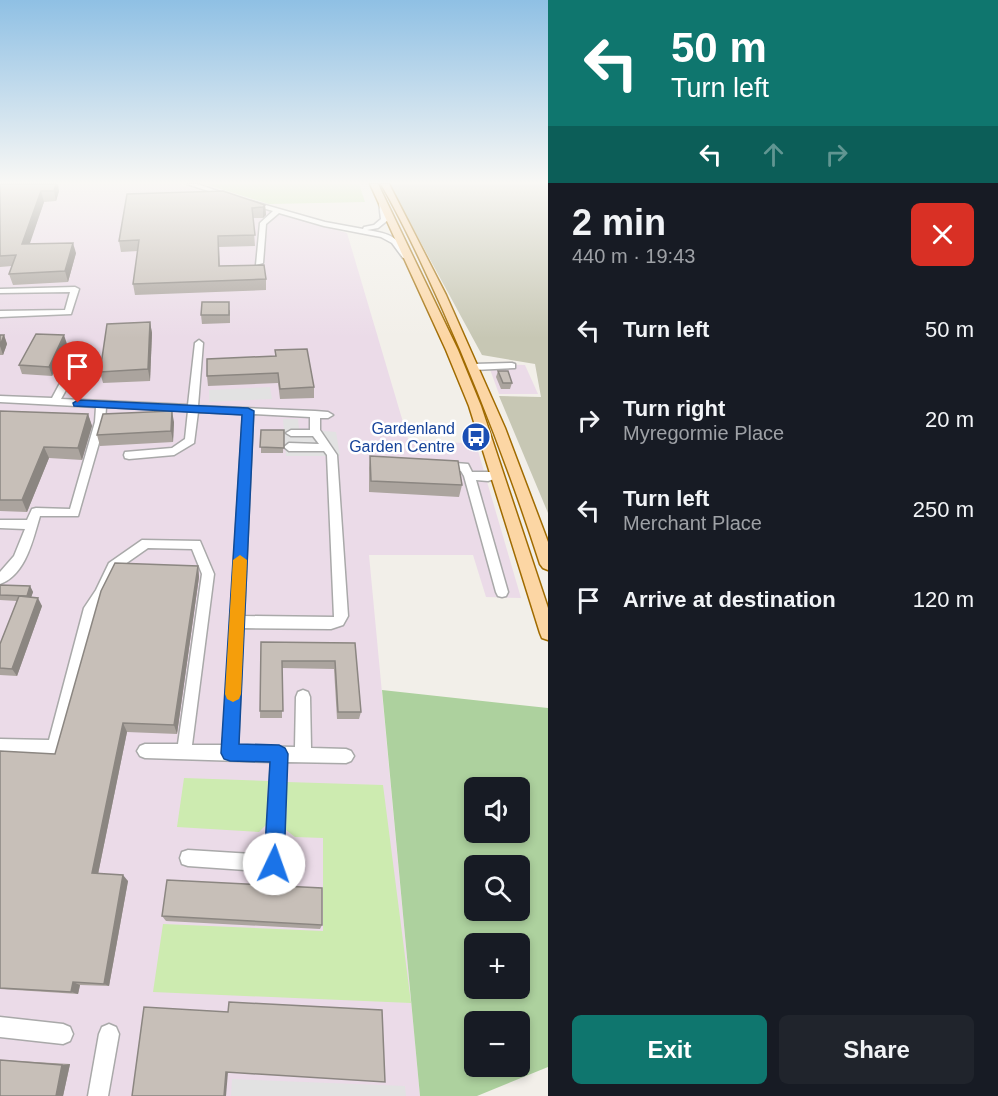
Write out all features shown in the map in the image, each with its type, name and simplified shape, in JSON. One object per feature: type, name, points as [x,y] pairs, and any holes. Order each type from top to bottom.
[{"type":"main road","points":[[401,235],[476,406],[492,473],[506,497],[548,633]]},
{"type":"main road","points":[[413,235],[499,427],[548,564]]},
{"type":"street","points":[[259,263],[262,235]]},
{"type":"street","points":[[381,235],[393,239],[415,267]]},
{"type":"street","points":[[0,291],[75,289],[68,312],[0,314]]},
{"type":"street","points":[[129,455],[174,451],[190,441],[199,343]]},
{"type":"street","points":[[56,402],[78,359]]},
{"type":"street","points":[[474,367],[512,366]]},
{"type":"street","points":[[0,399],[15,404],[56,402],[328,415]]},
{"type":"street","points":[[0,579],[8,575],[16,566],[36,512],[74,513],[100,422],[101,404]]},
{"type":"street","points":[[230,753],[248,411]]},
{"type":"street","points":[[237,622],[331,623],[338,621],[341,616],[332,455],[317,433],[315,414]]},
{"type":"street","points":[[291,433],[317,433]]},
{"type":"street","points":[[289,447],[327,448]]},
{"type":"street","points":[[431,465],[464,467],[469,476],[502,592]]},
{"type":"street","points":[[469,476],[492,473]]},
{"type":"street","points":[[0,524],[32,525]]},
{"type":"street","points":[[0,746],[55,747],[90,608],[101,593],[112,566],[146,543],[196,544],[208,574],[189,752]]},
{"type":"street","points":[[303,696],[303,755]]},
{"type":"street","points":[[145,751],[346,756]]},
{"type":"street","points":[[188,858],[274,864],[279,754]]},
{"type":"street","points":[[0,1027],[63,1034]]},
{"type":"street","points":[[98,1096],[109,1034]]},
{"type":"shaded area","points":[[0,235],[348,235],[408,439],[476,444],[521,598],[486,597],[473,555],[369,555],[420,1096],[0,1096]]},
{"type":"shaded area","points":[[417,235],[548,235],[548,513],[499,396],[541,397],[535,364],[482,355]]},
{"type":"shaded area","points":[[488,364],[525,365],[538,394],[499,394]]},
{"type":"shaded area","points":[[270,387],[272,399],[209,402],[209,390]]},
{"type":"shaded area","points":[[283,419],[298,419],[299,429],[336,432],[340,456],[286,456]]},
{"type":"shaded area","points":[[232,1079],[405,1086],[406,1096],[231,1096]]},
{"type":"green space","points":[[382,690],[548,708],[548,1067],[530,1074],[530,1011],[464,1011],[464,1077],[524,1077],[477,1096],[420,1096]]},
{"type":"green space","points":[[184,778],[268,781],[266,825],[259,832],[177,827]]},
{"type":"green space","points":[[287,782],[383,785],[411,1003],[153,992],[163,924],[323,931],[323,838],[295,837],[286,830]]},
{"type":"building","points":[[0,235],[25,235],[22,244],[73,243],[65,271],[9,274],[16,255],[0,256]]},
{"type":"building","points":[[120,235],[250,235],[218,236],[219,266],[264,265],[266,279],[133,284],[139,240],[119,241]]},
{"type":"building","points":[[202,302],[229,302],[229,315],[201,315]]},
{"type":"building","points":[[150,322],[148,369],[100,372],[107,324]]},
{"type":"building","points":[[36,334],[64,335],[49,367],[19,365]]},
{"type":"building","points":[[307,349],[314,387],[280,389],[278,373],[207,376],[207,359],[276,356],[275,350]]},
{"type":"building","points":[[498,371],[508,371],[512,383],[503,383]]},
{"type":"building","points":[[0,411],[88,414],[78,448],[44,447],[22,500],[0,500]]},
{"type":"building","points":[[172,411],[171,431],[97,435],[103,414]]},
{"type":"building","points":[[261,430],[284,430],[284,448],[260,447]]},
{"type":"building","points":[[370,456],[458,461],[462,485],[371,481]]},
{"type":"building","points":[[115,563],[198,566],[174,725],[123,723],[92,873],[123,875],[104,984],[73,982],[71,992],[0,988],[0,751],[55,754],[101,591]]},
{"type":"building","points":[[0,585],[30,586],[27,596],[0,595]]},
{"type":"building","points":[[19,596],[38,598],[12,669],[0,668],[0,644]]},
{"type":"building","points":[[261,642],[355,643],[361,712],[338,712],[335,661],[282,661],[283,711],[260,711]]},
{"type":"building","points":[[167,880],[322,888],[322,925],[162,916]]},
{"type":"building","points":[[229,1002],[382,1010],[385,1082],[226,1072],[224,1096],[132,1096],[144,1007],[228,1012]]},
{"type":"building","points":[[0,1060],[62,1065],[56,1096],[0,1096]]},
{"type":"slow traffic","points":[[233,694],[240,560]]},
{"type":"place","name":"Gardenland Garden Centre","points":[[476,437]]},
{"type":"route","points":[[78,403],[248,411],[230,753],[279,754],[274,864]]}]
